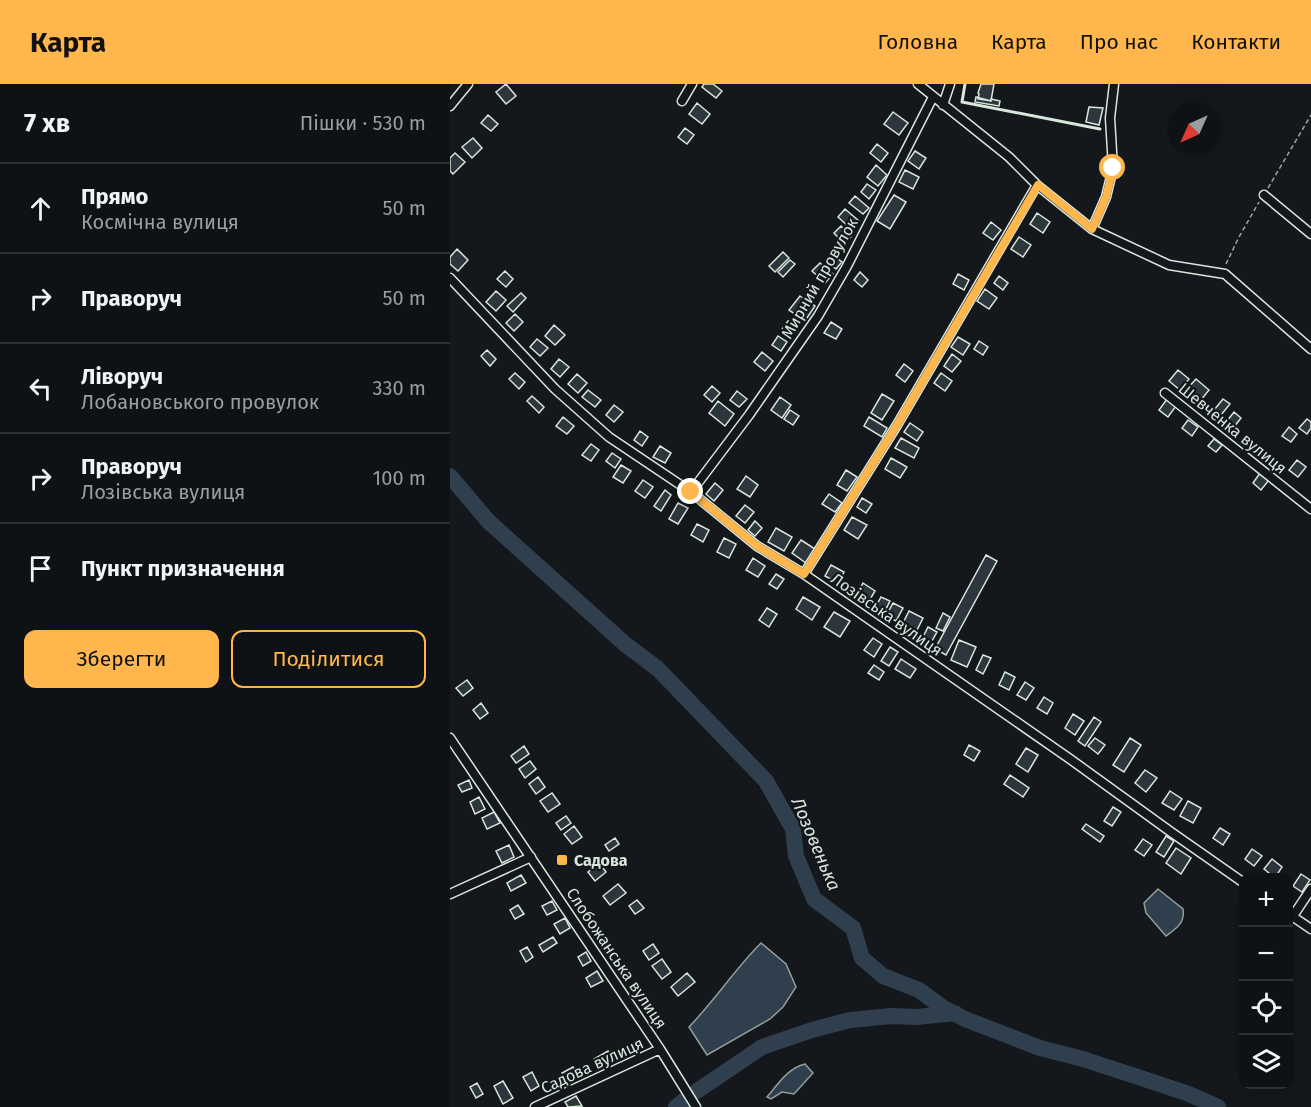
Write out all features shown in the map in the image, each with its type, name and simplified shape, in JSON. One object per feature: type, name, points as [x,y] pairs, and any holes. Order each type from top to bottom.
[{"type":"street","points":[[450,106],[468,84]]},
{"type":"street","points":[[682,101],[692,84]]},
{"type":"street","points":[[918,84],[1009,157],[1038,185],[1092,229],[1169,265],[1226,274],[1311,349]]},
{"type":"street","points":[[943,105],[950,84]]},
{"type":"street","points":[[1092,229],[1106,197],[1113,168],[1110,118],[1114,84]]},
{"type":"street","name":"Мирний провулок","points":[[691,492],[749,415],[818,316],[847,266],[933,97]]},
{"type":"street","points":[[804,574],[897,425],[1038,185]]},
{"type":"street","points":[[1264,195],[1311,234]]},
{"type":"street","name":"Лозівська вулиця","points":[[450,278],[555,389],[609,437],[691,492],[757,546],[804,574],[1239,880]]},
{"type":"street","name":"Шевченка вулиця","points":[[1165,393],[1311,509]]},
{"type":"street","name":"Слобожанська вулиця","points":[[450,738],[660,1049],[696,1107]]},
{"type":"street","points":[[450,894],[531,857]]},
{"type":"street","points":[[1293,912],[1311,889]]},
{"type":"street","points":[[1293,916],[1311,929]]},
{"type":"street","name":"Садова вулиця","points":[[535,1107],[660,1049]]},
{"type":"water","points":[[1158,889],[1183,909],[1181,922],[1166,936],[1146,913],[1144,903]]},
{"type":"water","points":[[761,943],[786,964],[796,987],[783,1007],[770,1019],[707,1055],[689,1027]]},
{"type":"water","points":[[805,1064],[813,1073],[794,1094],[782,1092],[771,1099],[767,1097],[788,1073]]},
{"type":"building","points":[[506,84],[516,96],[506,104],[496,92]]},
{"type":"building","points":[[704,84],[713,84],[722,91],[716,98],[702,87]]},
{"type":"building","points":[[981,84],[994,84],[991,101],[978,99]]},
{"type":"building","points":[[976,97],[1000,101],[999,106],[975,102]]},
{"type":"building","points":[[697,103],[710,114],[702,124],[689,114]]},
{"type":"building","points":[[1089,107],[1103,108],[1099,125],[1086,122]]},
{"type":"building","points":[[893,112],[908,123],[899,135],[884,124]]},
{"type":"building","points":[[488,115],[498,124],[491,131],[481,123]]},
{"type":"building","points":[[685,128],[694,135],[687,144],[678,137]]},
{"type":"building","points":[[473,138],[482,148],[472,158],[462,147]]},
{"type":"building","points":[[877,144],[888,153],[881,162],[870,153]]},
{"type":"building","points":[[915,151],[926,158],[919,169],[908,161]]},
{"type":"building","points":[[455,153],[465,162],[453,174],[450,171],[450,158]]},
{"type":"building","points":[[876,165],[887,175],[878,186],[867,177]]},
{"type":"building","points":[[905,170],[919,177],[913,189],[899,182]]},
{"type":"building","points":[[867,184],[876,190],[869,199],[861,192]]},
{"type":"building","points":[[894,195],[906,202],[890,229],[877,221]]},
{"type":"building","points":[[855,196],[869,208],[863,214],[849,203]]},
{"type":"building","points":[[845,209],[859,221],[851,229],[838,217]]},
{"type":"building","points":[[1037,213],[1050,222],[1043,233],[1030,224]]},
{"type":"building","points":[[991,222],[1001,230],[993,240],[983,233]]},
{"type":"building","points":[[841,226],[851,237],[844,244],[834,233]]},
{"type":"building","points":[[1019,237],[1031,245],[1023,257],[1011,249]]},
{"type":"building","points":[[457,249],[468,260],[458,271],[450,264],[450,257]]},
{"type":"building","points":[[783,252],[789,258],[775,272],[769,266]]},
{"type":"building","points":[[831,254],[842,262],[836,269],[826,261]]},
{"type":"building","points":[[790,260],[795,264],[783,277],[778,272]]},
{"type":"building","points":[[820,263],[833,274],[825,283],[812,271]]},
{"type":"building","points":[[505,271],[513,279],[506,287],[497,279]]},
{"type":"building","points":[[860,272],[868,280],[862,287],[854,280]]},
{"type":"building","points":[[958,274],[969,280],[964,290],[953,284]]},
{"type":"building","points":[[999,276],[1008,283],[1003,290],[994,283]]},
{"type":"building","points":[[985,289],[997,298],[989,309],[977,301]]},
{"type":"building","points":[[496,291],[506,300],[496,311],[486,302]]},
{"type":"building","points":[[521,293],[526,298],[513,312],[507,306]]},
{"type":"building","points":[[800,296],[815,306],[805,321],[789,310]]},
{"type":"building","points":[[515,314],[523,322],[514,331],[506,323]]},
{"type":"building","points":[[788,321],[798,327],[791,336],[782,329]]},
{"type":"building","points":[[831,322],[842,329],[836,339],[824,333]]},
{"type":"building","points":[[554,325],[565,335],[555,345],[545,336]]},
{"type":"building","points":[[778,336],[787,342],[781,351],[772,345]]},
{"type":"building","points":[[958,337],[970,344],[963,355],[951,347]]},
{"type":"building","points":[[537,339],[548,348],[540,356],[530,347]]},
{"type":"building","points":[[979,341],[988,347],[983,355],[974,349]]},
{"type":"building","points":[[487,350],[496,359],[490,366],[481,356]]},
{"type":"building","points":[[762,352],[773,361],[765,371],[754,362]]},
{"type":"building","points":[[952,354],[961,361],[952,372],[944,366]]},
{"type":"building","points":[[559,359],[569,367],[560,377],[551,369]]},
{"type":"building","points":[[904,364],[913,371],[905,382],[896,375]]},
{"type":"building","points":[[1178,370],[1189,379],[1180,390],[1169,381]]},
{"type":"building","points":[[515,373],[525,382],[519,389],[509,379]]},
{"type":"building","points":[[941,373],[952,381],[945,391],[934,383]]},
{"type":"building","points":[[577,374],[587,383],[578,393],[568,384]]},
{"type":"building","points":[[1196,379],[1209,390],[1201,400],[1187,389]]},
{"type":"building","points":[[712,386],[720,393],[712,402],[704,395]]},
{"type":"building","points":[[588,390],[601,400],[595,407],[582,397]]},
{"type":"building","points":[[737,391],[747,399],[739,407],[730,400]]},
{"type":"building","points":[[882,394],[894,401],[882,420],[871,413]]},
{"type":"building","points":[[532,396],[544,407],[539,413],[527,401]]},
{"type":"building","points":[[780,397],[791,405],[782,418],[771,410]]},
{"type":"building","points":[[1167,399],[1176,406],[1168,417],[1159,410]]},
{"type":"building","points":[[1223,399],[1230,404],[1221,415],[1214,410]]},
{"type":"building","points":[[718,401],[734,414],[725,426],[709,413]]},
{"type":"building","points":[[614,405],[623,412],[614,422],[606,415]]},
{"type":"building","points":[[790,410],[799,416],[793,425],[784,419]]},
{"type":"building","points":[[1234,412],[1241,418],[1234,427],[1227,421]]},
{"type":"building","points":[[563,417],[574,426],[567,434],[556,426]]},
{"type":"building","points":[[869,417],[887,428],[882,437],[864,426]]},
{"type":"building","points":[[1307,419],[1311,422],[1311,428],[1307,434],[1299,428]]},
{"type":"building","points":[[1188,420],[1198,427],[1192,436],[1182,428]]},
{"type":"building","points":[[910,423],[923,432],[917,441],[904,432]]},
{"type":"building","points":[[1289,427],[1297,434],[1291,442],[1282,436]]},
{"type":"building","points":[[640,431],[648,437],[642,446],[634,440]]},
{"type":"building","points":[[901,438],[919,448],[914,458],[895,448]]},
{"type":"building","points":[[1214,439],[1222,445],[1216,452],[1208,446]]},
{"type":"building","points":[[591,444],[599,450],[591,461],[582,455]]},
{"type":"building","points":[[660,446],[671,453],[665,463],[653,457]]},
{"type":"building","points":[[612,453],[621,459],[615,468],[606,461]]},
{"type":"building","points":[[891,458],[907,467],[900,478],[885,469]]},
{"type":"building","points":[[1297,460],[1306,467],[1298,477],[1289,470]]},
{"type":"building","points":[[621,465],[631,471],[623,483],[613,477]]},
{"type":"building","points":[[846,470],[857,477],[847,491],[837,485]]},
{"type":"building","points":[[1260,473],[1269,480],[1261,490],[1253,483]]},
{"type":"building","points":[[746,476],[758,485],[750,497],[737,489]]},
{"type":"building","points":[[643,480],[653,487],[645,498],[635,491]]},
{"type":"building","points":[[715,483],[723,490],[714,501],[706,494]]},
{"type":"building","points":[[665,490],[671,495],[661,511],[654,506]]},
{"type":"building","points":[[829,494],[842,503],[835,512],[822,504]]},
{"type":"building","points":[[862,498],[872,504],[866,513],[857,507]]},
{"type":"building","points":[[678,503],[688,508],[678,524],[669,519]]},
{"type":"building","points":[[745,505],[754,512],[745,523],[736,516]]},
{"type":"building","points":[[852,517],[867,525],[858,539],[844,530]]},
{"type":"building","points":[[755,521],[762,528],[755,536],[748,530]]},
{"type":"building","points":[[697,524],[709,530],[703,542],[691,535]]},
{"type":"building","points":[[776,528],[792,537],[784,551],[768,542]]},
{"type":"building","points":[[724,538],[736,544],[729,558],[717,552]]},
{"type":"building","points":[[801,540],[815,549],[806,563],[792,553]]},
{"type":"building","points":[[986,555],[997,561],[946,655],[935,649]]},
{"type":"building","points":[[753,558],[765,566],[758,577],[746,570]]},
{"type":"building","points":[[831,565],[844,572],[838,583],[825,576]]},
{"type":"building","points":[[776,574],[784,579],[777,589],[769,584]]},
{"type":"building","points":[[863,583],[875,591],[868,603],[856,595]]},
{"type":"building","points":[[803,597],[820,607],[812,620],[796,609]]},
{"type":"building","points":[[881,597],[890,601],[884,613],[875,608]]},
{"type":"building","points":[[893,603],[903,608],[896,621],[886,616]]},
{"type":"building","points":[[767,608],[777,614],[769,627],[759,620]]},
{"type":"building","points":[[909,611],[923,618],[914,636],[900,629]]},
{"type":"building","points":[[834,612],[850,621],[840,637],[824,627]]},
{"type":"building","points":[[943,613],[950,617],[943,631],[936,628]]},
{"type":"building","points":[[928,627],[937,632],[928,648],[920,643]]},
{"type":"building","points":[[873,638],[882,644],[874,657],[864,650]]},
{"type":"building","points":[[959,640],[976,647],[967,667],[951,660]]},
{"type":"building","points":[[890,647],[898,652],[889,666],[881,661]]},
{"type":"building","points":[[983,655],[991,658],[983,674],[976,670]]},
{"type":"building","points":[[901,659],[916,669],[910,678],[895,669]]},
{"type":"building","points":[[874,665],[884,672],[879,680],[868,673]]},
{"type":"building","points":[[1005,672],[1015,677],[1009,690],[999,685]]},
{"type":"building","points":[[467,680],[473,688],[463,696],[456,688]]},
{"type":"building","points":[[1025,682],[1034,688],[1026,700],[1017,695]]},
{"type":"building","points":[[1044,697],[1053,703],[1047,714],[1037,708]]},
{"type":"building","points":[[481,703],[488,713],[480,719],[473,710]]},
{"type":"building","points":[[1073,714],[1084,721],[1075,735],[1065,728]]},
{"type":"building","points":[[1094,717],[1101,722],[1085,746],[1078,741]]},
{"type":"building","points":[[1095,738],[1105,745],[1098,754],[1088,746]]},
{"type":"building","points":[[1130,738],[1141,745],[1124,772],[1113,765]]},
{"type":"building","points":[[969,745],[980,751],[974,761],[964,755]]},
{"type":"building","points":[[524,746],[529,754],[516,763],[511,756]]},
{"type":"building","points":[[1026,748],[1038,755],[1028,772],[1016,764]]},
{"type":"building","points":[[530,761],[536,769],[525,778],[519,769]]},
{"type":"building","points":[[1145,770],[1157,778],[1146,792],[1135,783]]},
{"type":"building","points":[[1010,775],[1029,788],[1023,797],[1004,784]]},
{"type":"building","points":[[538,777],[545,787],[536,794],[529,784]]},
{"type":"building","points":[[469,780],[472,788],[462,792],[458,785]]},
{"type":"building","points":[[1170,791],[1182,799],[1174,810],[1162,803]]},
{"type":"building","points":[[552,793],[560,804],[548,812],[540,801]]},
{"type":"building","points":[[479,797],[485,809],[475,814],[470,802]]},
{"type":"building","points":[[1188,801],[1201,808],[1193,823],[1180,816]]},
{"type":"building","points":[[1113,807],[1121,812],[1112,826],[1104,821]]},
{"type":"building","points":[[494,812],[500,823],[487,829],[482,818]]},
{"type":"building","points":[[566,816],[571,823],[561,830],[556,823]]},
{"type":"building","points":[[1086,824],[1104,836],[1100,842],[1082,829]]},
{"type":"building","points":[[574,826],[582,837],[572,844],[564,834]]},
{"type":"building","points":[[1220,828],[1230,834],[1223,845],[1213,838]]},
{"type":"building","points":[[1166,836],[1174,841],[1164,857],[1156,852]]},
{"type":"building","points":[[615,838],[619,844],[609,851],[605,845]]},
{"type":"building","points":[[1143,839],[1152,845],[1144,856],[1135,850]]},
{"type":"building","points":[[509,845],[514,857],[502,863],[496,851]]},
{"type":"building","points":[[1176,848],[1191,858],[1181,874],[1166,863]]},
{"type":"building","points":[[1252,849],[1262,856],[1254,866],[1245,859]]},
{"type":"building","points":[[1272,859],[1282,867],[1278,873],[1269,873],[1264,869]]},
{"type":"building","points":[[599,863],[606,872],[595,881],[588,872]]},
{"type":"building","points":[[1301,874],[1310,880],[1302,892],[1293,886]]},
{"type":"building","points":[[521,875],[526,883],[511,891],[507,883]]},
{"type":"building","points":[[618,884],[626,893],[610,905],[603,896]]},
{"type":"building","points":[[637,900],[644,908],[635,914],[629,906]]},
{"type":"building","points":[[552,901],[557,910],[547,915],[542,906]]},
{"type":"building","points":[[518,905],[524,914],[515,919],[510,910]]},
{"type":"building","points":[[565,918],[570,928],[560,934],[554,924]]},
{"type":"building","points":[[553,937],[557,943],[543,952],[539,945]]},
{"type":"building","points":[[653,944],[659,953],[649,960],[643,951]]},
{"type":"building","points":[[527,947],[533,957],[526,962],[520,951]]},
{"type":"building","points":[[586,952],[591,961],[583,966],[578,957]]},
{"type":"building","points":[[662,959],[671,972],[662,979],[652,966]]},
{"type":"building","points":[[597,971],[603,981],[591,987],[586,978]]},
{"type":"building","points":[[687,973],[695,982],[678,996],[671,987]]},
{"type":"building","points":[[608,1051],[614,1061],[600,1069],[594,1059]]},
{"type":"building","points":[[573,1067],[579,1077],[568,1083],[562,1073]]},
{"type":"building","points":[[532,1072],[539,1086],[531,1091],[523,1077]]},
{"type":"building","points":[[503,1081],[513,1098],[503,1104],[494,1086]]},
{"type":"building","points":[[477,1083],[483,1094],[476,1098],[470,1087]]},
{"type":"building","points":[[576,1096],[582,1106],[568,1107],[565,1102]]},
{"type":"waterway","name":"Лозовенька","points":[[450,476],[488,521],[625,644],[658,669],[766,781],[793,829],[796,856],[814,899],[853,928],[862,958],[883,976],[919,990],[942,1007],[965,1019],[1040,1048],[1083,1059],[1189,1094],[1218,1107]]},
{"type":"waterway","points":[[697,1091],[762,1047],[812,1030],[850,1020],[955,1013]]},
{"type":"waterway","points":[[676,1107],[685,1100]]},
{"type":"wall","points":[[965,84],[962,102],[1100,129]]},
{"type":"place","name":"Садова","points":[[562,860]]},
{"type":"route","points":[[691,492],[757,546],[804,574],[897,425],[1038,185],[1092,229],[1106,197],[1113,168]]}]
